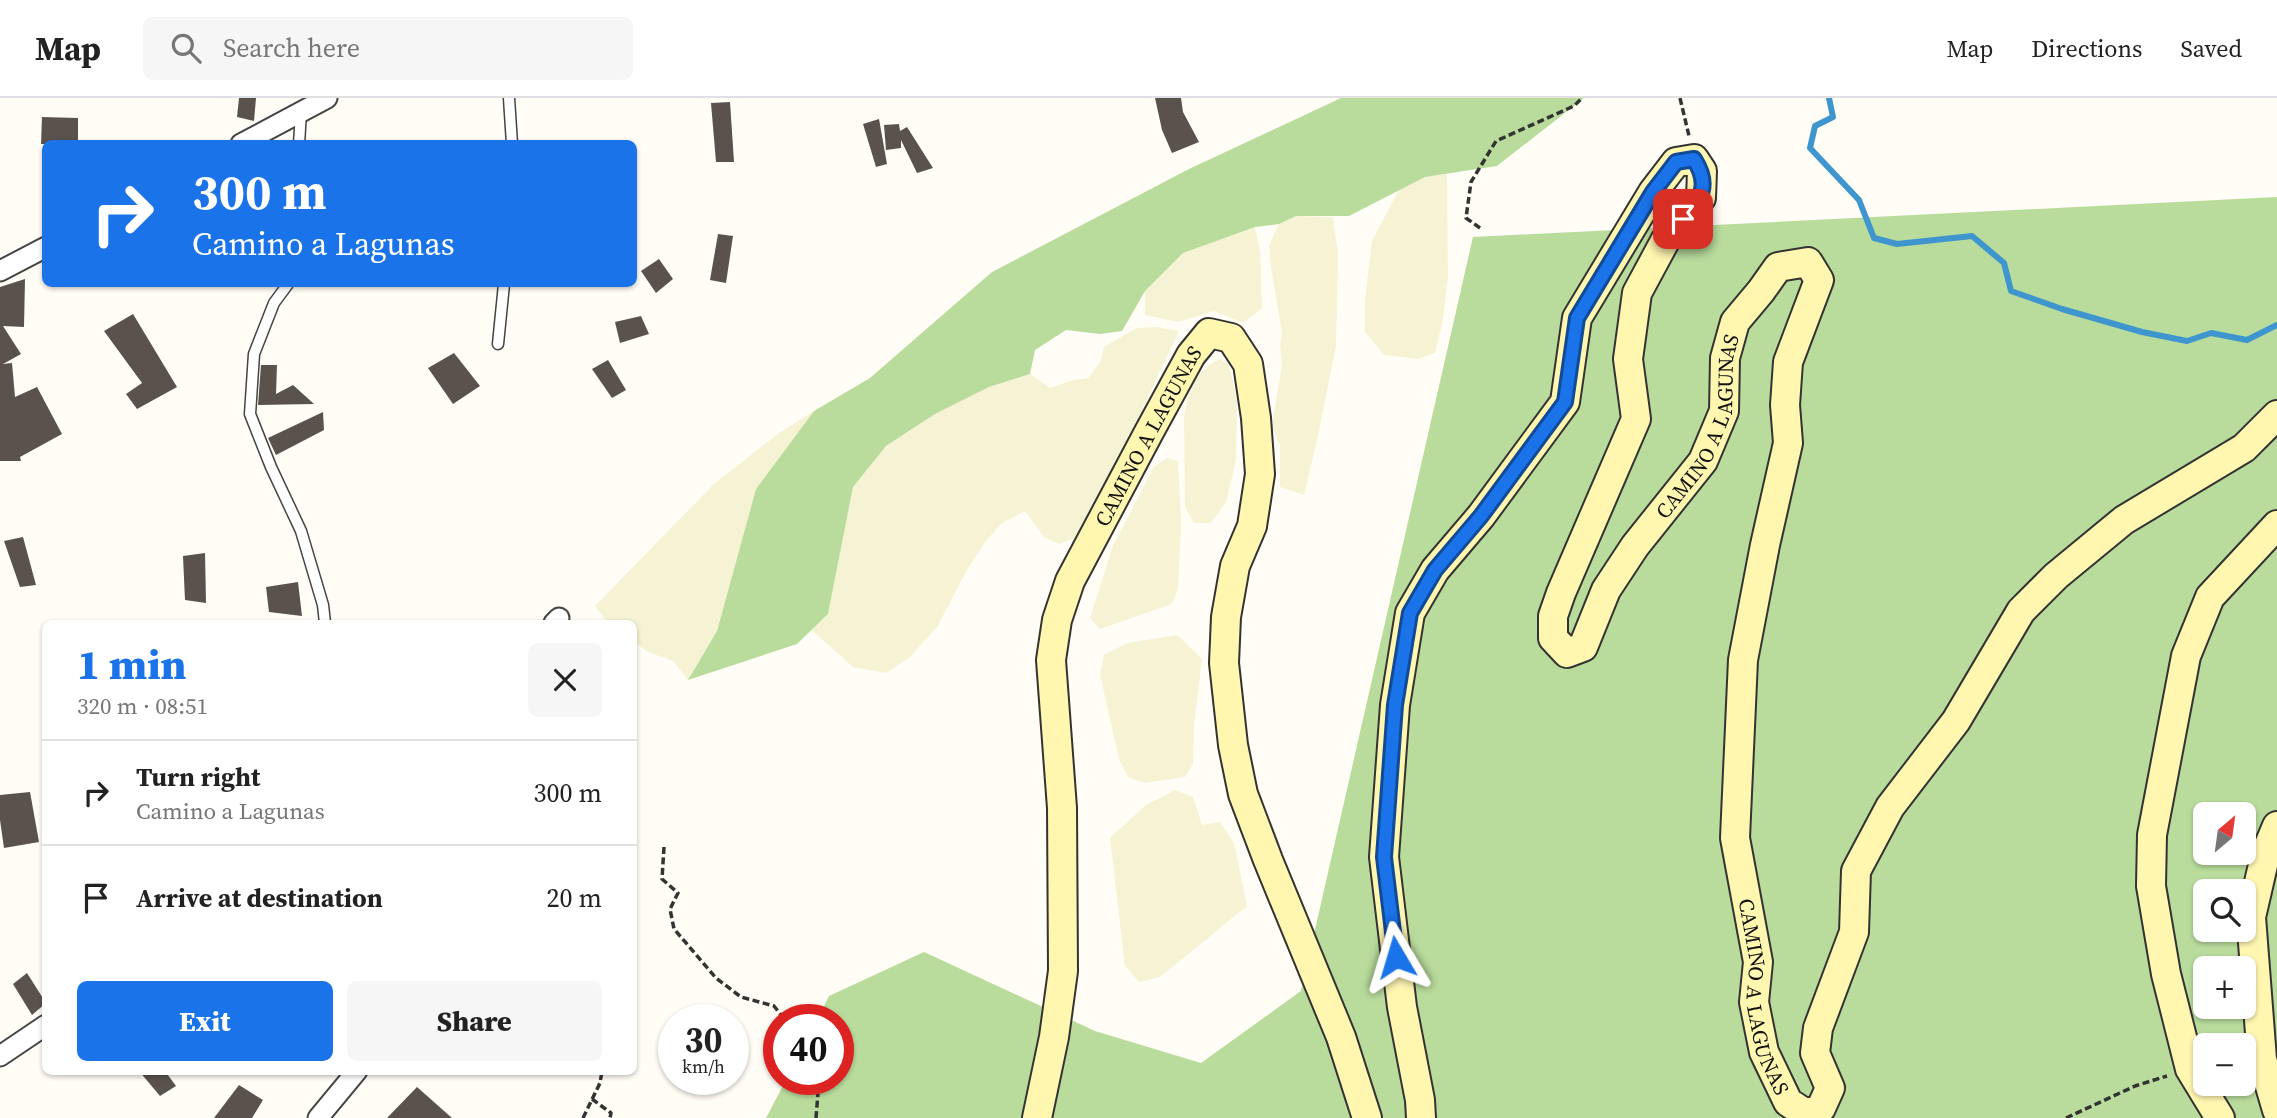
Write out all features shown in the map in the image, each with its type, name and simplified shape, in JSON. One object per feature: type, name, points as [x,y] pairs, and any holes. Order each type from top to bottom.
[{"type":"street","points":[[248,140],[327,98]]},
{"type":"street","points":[[1421,1118],[1402,1007],[1384,857],[1395,705],[1410,613],[1435,570],[1481,516],[1565,402],[1577,318],[1653,192],[1676,162],[1694,159]]},
{"type":"street","name":"CAMINO A LAGUNAS","points":[[1694,159],[1702,171],[1701,198],[1665,241],[1637,293],[1628,359],[1636,419],[1561,593],[1553,616],[1553,638],[1567,653],[1583,648],[1606,590],[1635,547],[1703,461],[1724,411],[1725,358],[1735,322],[1779,267],[1808,262],[1819,280],[1788,362],[1785,405],[1788,443],[1743,660],[1735,838],[1758,962],[1754,1002],[1764,1052],[1788,1102],[1805,1114],[1821,1108],[1830,1088],[1815,1053],[1818,1028],[1854,932],[1856,871],[1891,807],[1956,720],[2021,611],[2056,576],[2124,520],[2244,448],[2277,415]]},
{"type":"street","points":[[0,271],[42,249]]},
{"type":"street","name":"CAMINO A LAGUNAS","points":[[1037,1118],[1054,1037],[1063,971],[1062,808],[1051,660],[1057,620],[1070,581],[1191,355],[1209,333],[1231,338],[1248,364],[1261,474],[1252,526],[1235,566],[1226,617],[1224,663],[1235,757],[1243,794],[1340,1037],[1367,1118]]},
{"type":"street","points":[[2220,1118],[2190,1069],[2166,974],[2151,886],[2152,835],[2186,656],[2210,597],[2277,525]]},
{"type":"street","points":[[2277,826],[2266,852],[2251,917],[2262,1059],[2277,1110]]},
{"type":"street","points":[[0,1056],[42,1028]]},
{"type":"street","points":[[318,1118],[354,1075]]},
{"type":"lane","points":[[509,98],[512,140]]},
{"type":"lane","points":[[299,140],[301,112]]},
{"type":"lane","points":[[286,287],[274,303],[254,354],[250,414],[301,531],[323,605],[325,620]]},
{"type":"lane","points":[[498,344],[505,287]]},
{"type":"path","points":[[1480,228],[1466,218],[1471,181],[1496,141],[1574,106],[1582,98]]},
{"type":"path","points":[[1680,98],[1694,159]]},
{"type":"path","points":[[664,847],[662,879],[678,892],[670,909],[674,929],[716,978],[741,997],[767,1004]]},
{"type":"path","points":[[2066,1118],[2135,1086],[2190,1069]]},
{"type":"path","points":[[583,1118],[601,1075]]},
{"type":"path","points":[[816,1118],[818,1095]]},
{"type":"path","points":[[592,1099],[611,1113],[610,1118]]},
{"type":"shaded area","points":[[1447,174],[1448,276],[1443,319],[1435,353],[1418,359],[1384,355],[1365,332],[1365,299],[1372,241],[1399,190],[1425,177]]},
{"type":"shaded area","points":[[1296,216],[1333,217],[1338,253],[1336,346],[1304,495],[1280,487],[1280,446],[1272,426],[1282,365],[1282,333],[1269,246],[1279,224]]},
{"type":"shaded area","points":[[1255,227],[1260,252],[1262,308],[1243,323],[1214,311],[1178,322],[1145,315],[1145,291],[1183,253]]},
{"type":"shaded area","points":[[1156,327],[1179,331],[1122,452],[1075,538],[1059,544],[1044,537],[1025,511],[1002,523],[985,542],[967,570],[937,627],[909,658],[886,673],[853,667],[812,630],[828,614],[853,487],[886,446],[935,414],[989,387],[1030,374],[1050,388],[1088,378],[1100,363],[1104,347],[1137,328]]},
{"type":"shaded area","points":[[1219,359],[1229,364],[1237,402],[1236,460],[1226,502],[1211,523],[1194,523],[1185,507],[1184,416],[1188,396],[1196,379]]},
{"type":"shaded area","points":[[814,411],[756,489],[717,631],[688,680],[673,661],[648,652],[637,644],[637,620],[606,620],[595,606],[714,484],[779,433]]},
{"type":"shaded area","points":[[1167,458],[1178,461],[1181,522],[1178,589],[1172,604],[1100,629],[1090,618],[1113,546],[1154,467]]},
{"type":"shaded area","points":[[1177,635],[1202,659],[1194,725],[1193,764],[1185,777],[1145,783],[1128,777],[1119,759],[1100,675],[1104,655],[1127,643]]},
{"type":"shaded area","points":[[1175,790],[1193,797],[1202,825],[1220,822],[1234,843],[1247,906],[1160,977],[1139,982],[1125,966],[1110,838],[1146,805]]},
{"type":"green space","points":[[1341,98],[1584,98],[1497,166],[1425,177],[1349,216],[1296,216],[1279,224],[1255,227],[1183,253],[1145,291],[1122,331],[1100,334],[1066,330],[1035,350],[1030,374],[989,387],[935,414],[886,446],[853,487],[828,614],[797,644],[688,680],[717,631],[756,489],[814,411],[870,378],[992,272],[1189,169]]},
{"type":"green space","points":[[2277,197],[2277,1118],[766,1118],[778,1095],[854,1095],[854,1004],[825,1004],[829,996],[924,952],[1095,1031],[1201,1063],[1301,991],[1473,237]]},
{"type":"building","points":[[239,98],[256,98],[254,121],[237,117]]},
{"type":"building","points":[[1155,98],[1181,98],[1183,112],[1199,142],[1172,153],[1162,130]]},
{"type":"building","points":[[730,102],[734,162],[716,162],[711,103]]},
{"type":"building","points":[[42,117],[78,118],[78,140],[42,140],[41,144]]},
{"type":"building","points":[[879,119],[887,164],[876,167],[863,124]]},
{"type":"building","points":[[899,124],[900,131],[907,127],[933,168],[917,173],[901,140],[901,148],[886,150],[884,125]]},
{"type":"building","points":[[718,234],[733,236],[726,283],[710,280]]},
{"type":"building","points":[[659,259],[673,279],[656,293],[641,271]]},
{"type":"building","points":[[25,279],[24,327],[3,326],[21,354],[3,364],[12,363],[15,397],[37,387],[62,434],[20,457],[21,461],[0,461],[0,287]]},
{"type":"building","points":[[133,314],[177,387],[137,409],[126,394],[142,383],[104,331]]},
{"type":"building","points":[[641,316],[649,334],[620,343],[615,322]]},
{"type":"building","points":[[454,353],[480,386],[453,404],[428,368]]},
{"type":"building","points":[[608,360],[626,390],[612,398],[592,369]]},
{"type":"building","points":[[261,365],[277,365],[276,394],[293,385],[314,404],[258,405]]},
{"type":"building","points":[[323,412],[324,430],[276,455],[268,438]]},
{"type":"building","points":[[23,537],[36,585],[20,587],[4,541]]},
{"type":"building","points":[[205,553],[206,603],[185,600],[183,556]]},
{"type":"building","points":[[298,582],[302,616],[269,612],[266,587]]},
{"type":"building","points":[[30,792],[39,842],[4,848],[0,795]]},
{"type":"building","points":[[27,973],[42,997],[42,1006],[32,1015],[13,984]]},
{"type":"building","points":[[142,1075],[168,1075],[176,1086],[160,1096]]},
{"type":"building","points":[[239,1085],[263,1100],[252,1118],[214,1118]]},
{"type":"building","points":[[417,1087],[452,1118],[387,1118]]},
{"type":"waterway","points":[[1829,98],[1833,117],[1815,126],[1810,148],[1859,200],[1874,238],[1897,244],[1972,236],[2004,263],[2011,291],[2142,332],[2187,341],[2211,333],[2247,340],[2277,325]]},
{"type":"route","points":[[1396,957],[1384,857],[1395,705],[1410,613],[1435,570],[1481,516],[1565,402],[1577,318],[1653,192],[1676,162],[1694,159],[1702,171],[1701,198],[1683,219]]}]
